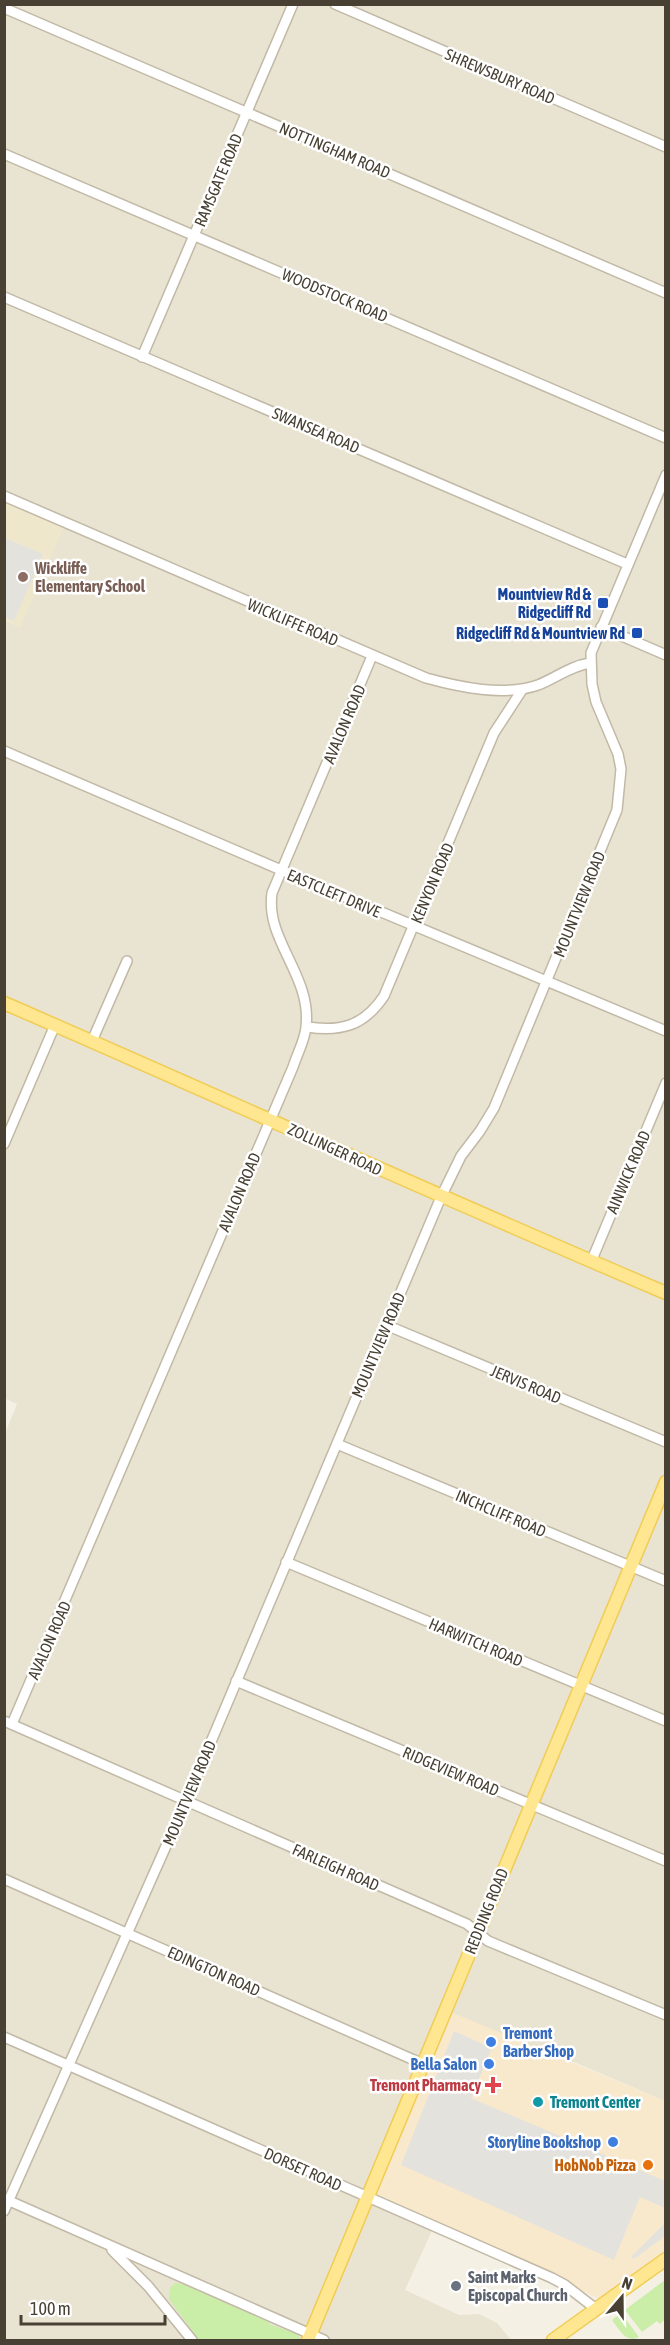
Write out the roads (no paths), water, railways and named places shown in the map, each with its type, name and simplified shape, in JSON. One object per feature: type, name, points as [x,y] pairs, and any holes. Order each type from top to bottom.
[{"type":"main road","name":"ZOLLINGER ROAD","points":[[4,1003],[270,1119],[441,1197],[666,1293]]},
{"type":"main road","name":"REDDING ROAD","points":[[309,2338],[666,1482]]},
{"type":"main road","points":[[553,2340],[666,2259]]},
{"type":"street","name":"RAMSGATE ROAD","points":[[142,357],[293,4]]},
{"type":"street","name":"SHREWSBURY ROAD","points":[[335,4],[666,147]]},
{"type":"street","name":"NOTTINGHAM ROAD","points":[[4,8],[666,293]]},
{"type":"street","name":"WOODSTOCK ROAD","points":[[4,154],[666,438]]},
{"type":"street","name":"SWANSEA ROAD","points":[[4,297],[627,564]]},
{"type":"street","name":"MOUNTVIEW ROAD","points":[[4,2211],[186,1801],[441,1197],[461,1156],[494,1108],[617,810],[621,769],[618,754],[596,702],[590,663],[591,652],[665,477]]},
{"type":"street","name":"WICKLIFFE ROAD","points":[[4,496],[426,678],[494,690],[522,690],[572,668],[590,663]]},
{"type":"street","points":[[601,627],[666,655]]},
{"type":"street","name":"AVALON ROAD","points":[[8,1722],[293,1067],[306,1027],[305,1000],[301,985],[278,936],[271,915],[272,893],[372,656]]},
{"type":"street","name":"KENYON ROAD","points":[[306,1027],[337,1029],[355,1024],[366,1017],[384,996],[494,733],[522,690]]},
{"type":"street","name":"EASTCLEFT DRIVE","points":[[4,751],[280,870],[666,1031]]},
{"type":"street","points":[[92,1041],[127,961]]},
{"type":"street","points":[[4,1144],[55,1025]]},
{"type":"street","name":"AINWICK ROAD","points":[[591,1262],[666,1083]]},
{"type":"street","name":"JERVIS ROAD","points":[[386,1325],[666,1443]]},
{"type":"street","name":"INCHCLIFF ROAD","points":[[337,1444],[666,1581]]},
{"type":"street","name":"HARWITCH ROAD","points":[[286,1562],[666,1721]]},
{"type":"street","name":"RIDGEVIEW ROAD","points":[[236,1681],[666,1861]]},
{"type":"street","name":"FARLEIGH ROAD","points":[[8,1722],[467,1924],[488,1941],[666,2014]]},
{"type":"street","name":"EDINGTON ROAD","points":[[4,1879],[423,2064]]},
{"type":"street","name":"DORSET ROAD","points":[[4,2037],[552,2278],[565,2285],[596,2310]]},
{"type":"street","points":[[7,2200],[309,2338],[324,2340]]},
{"type":"street","points":[[108,2245],[148,2286],[192,2340]]},
{"type":"place","name":"Wickliffe Elementary School","points":[[23,577]]},
{"type":"place","name":"Mountview Rd & Ridgecliff Rd","points":[[603,603]]},
{"type":"place","name":"Ridgecliff Rd & Mountview Rd","points":[[637,633]]},
{"type":"place","name":"Tremont Barber Shop","points":[[491,2042]]},
{"type":"place","name":"Bella Salon","points":[[489,2064]]},
{"type":"place","name":"Tremont Pharmacy","points":[[493,2085]]},
{"type":"place","name":"Tremont Center","points":[[538,2102]]},
{"type":"place","name":"Storyline Bookshop","points":[[613,2142]]},
{"type":"place","name":"HobNob Pizza","points":[[648,2165]]},
{"type":"place","name":"Saint Marks Episcopal Church","points":[[456,2286]]}]
